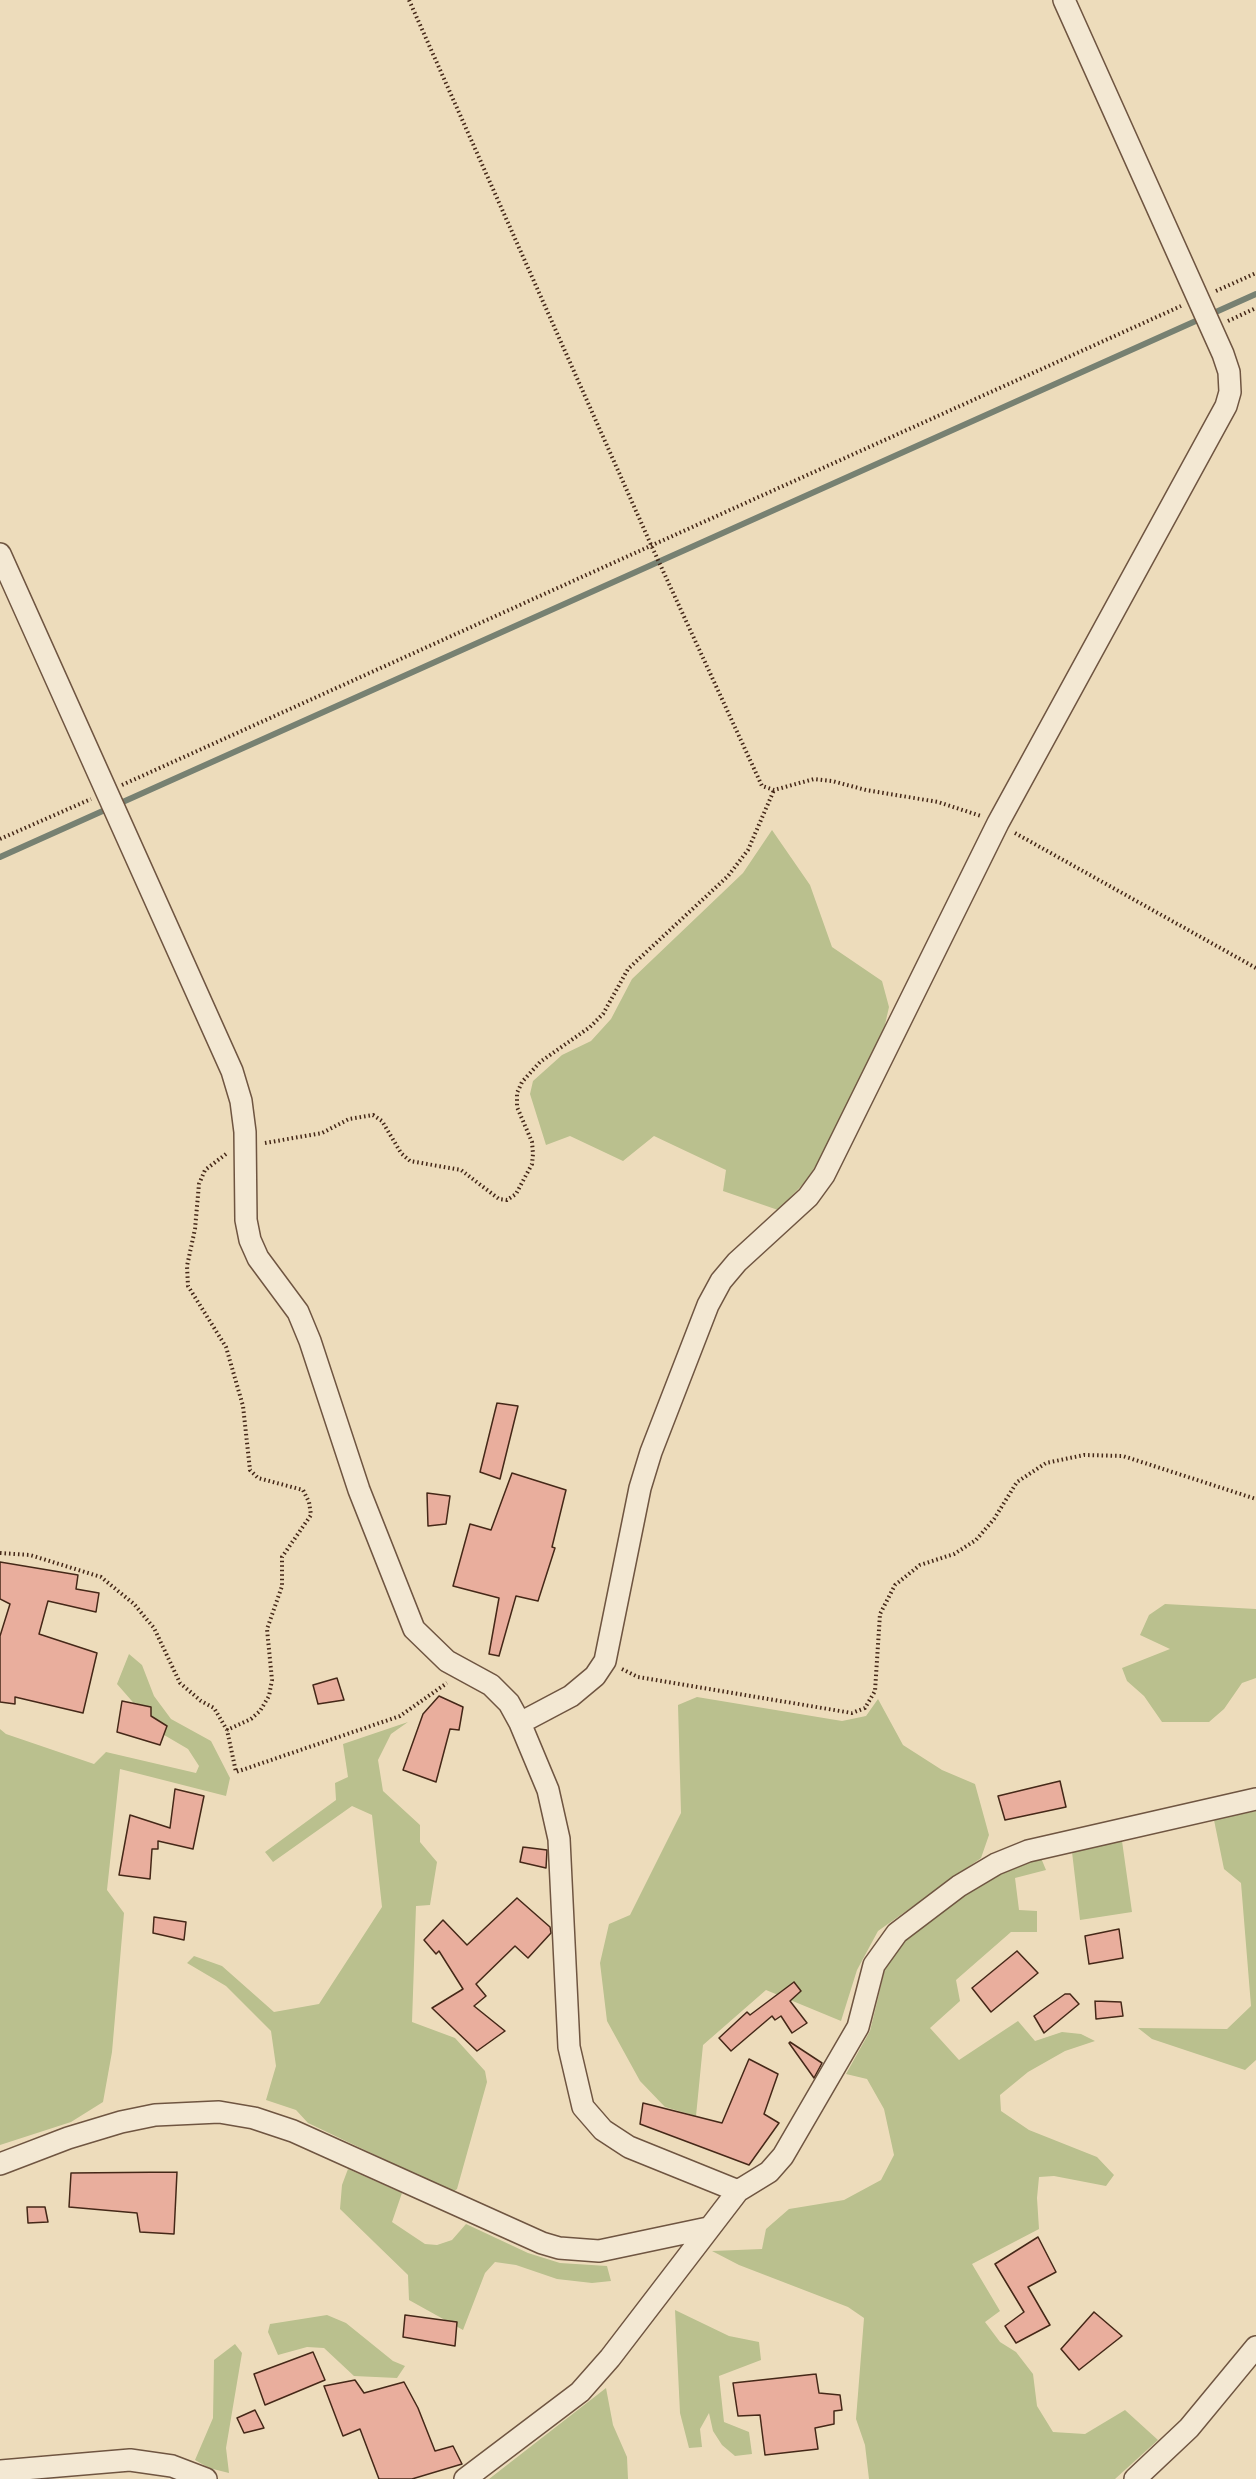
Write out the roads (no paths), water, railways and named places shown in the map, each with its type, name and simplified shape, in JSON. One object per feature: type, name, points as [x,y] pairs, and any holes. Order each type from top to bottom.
[{"type":"street","points":[[520,1723],[571,1696],[595,1676],[605,1661],[640,1488],[665,1409],[708,1305],[721,1281],[737,1262],[808,1197],[824,1175],[999,824],[1219,421],[1230,392],[1229,372],[1064,0]]},
{"type":"street","points":[[0,554],[232,1071],[241,1101],[245,1146],[246,1220],[250,1240],[258,1258],[298,1312],[310,1341],[359,1490],[414,1629],[427,1644],[461,1671],[491,1685],[509,1703],[520,1723],[548,1790],[559,1839],[569,2047],[583,2107],[603,2130],[629,2147],[738,2191]]},
{"type":"street","points":[[465,2479],[580,2392],[610,2358],[738,2191],[769,2172],[794,2140],[858,2027],[874,1965],[897,1933],[987,1870],[1028,1851],[1256,1799]]},
{"type":"street","points":[[0,2164],[68,2138],[121,2122],[155,2115],[219,2112],[254,2118],[293,2131],[542,2243],[559,2248],[599,2251],[708,2228]]},
{"type":"street","points":[[1135,2479],[1189,2428],[1256,2347]]},
{"type":"street","points":[[0,2471],[148,2461],[172,2466],[206,2479]]},
{"type":"waterway","points":[[0,857],[1256,294]]}]
